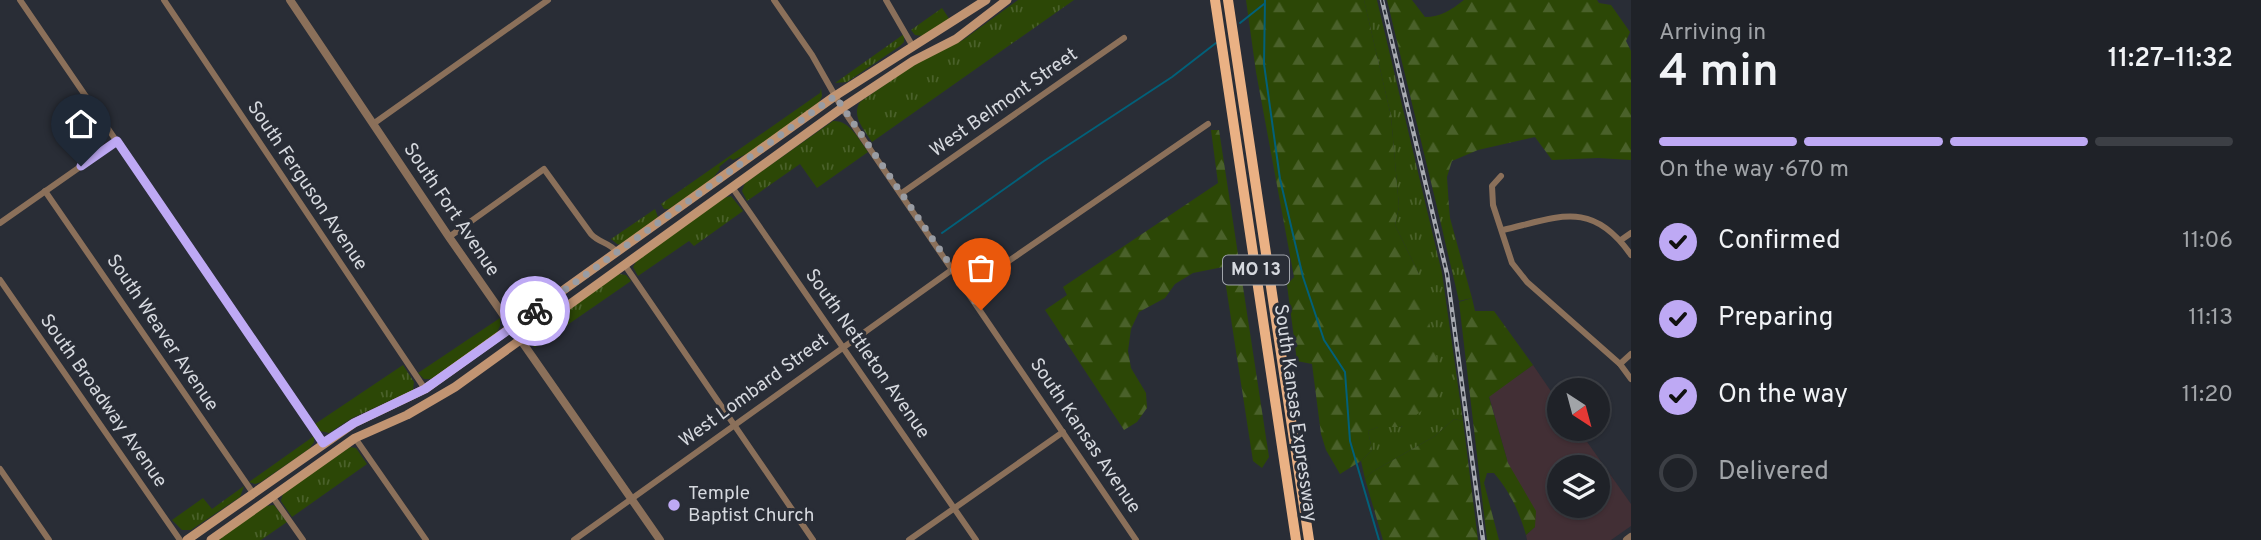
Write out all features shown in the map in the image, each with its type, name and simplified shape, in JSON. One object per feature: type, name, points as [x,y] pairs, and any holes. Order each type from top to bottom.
[{"type":"main road","points":[[187,540],[354,423],[425,389],[835,96],[986,0]]},
{"type":"main road","points":[[211,540],[355,438],[407,415],[455,387],[842,107],[913,61],[956,39],[1007,0]]},
{"type":"main road","name":"South Kansas Expressway","points":[[1215,0],[1296,540]]},
{"type":"main road","name":"South Kansas Expressway","points":[[1228,0],[1308,540]]},
{"type":"street","points":[[20,0],[323,443]]},
{"type":"street","name":"South Ferguson Avenue","points":[[164,0],[425,389]]},
{"type":"street","name":"South Fort Avenue","points":[[290,0],[449,237],[660,540]]},
{"type":"street","points":[[373,124],[548,0]]},
{"type":"street","name":"South Kansas Avenue","points":[[775,0],[812,55],[842,107],[1136,540]]},
{"type":"street","points":[[886,0],[912,45]]},
{"type":"street","name":"West Belmont Street","points":[[902,193],[1124,38]]},
{"type":"street","points":[[968,289],[1208,124]]},
{"type":"street","points":[[0,223],[117,141]]},
{"type":"street","points":[[449,237],[544,169],[591,234],[610,244],[617,252]]},
{"type":"street","points":[[1501,176],[1492,186],[1493,205],[1503,230],[1511,263],[1527,282],[1620,364],[1631,379]]},
{"type":"street","name":"South Nettleton Avenue","points":[[732,187],[976,540]]},
{"type":"street","name":"South Weaver Avenue","points":[[46,191],[253,493]]},
{"type":"street","points":[[1503,230],[1563,215],[1594,219],[1621,240],[1631,255]]},
{"type":"street","points":[[1621,240],[1631,233]]},
{"type":"street","points":[[624,264],[813,540]]},
{"type":"street","name":"West Lombard Street","points":[[574,540],[953,269]]},
{"type":"street","name":"South Broadway Avenue","points":[[0,280],[180,540]]},
{"type":"street","points":[[1620,364],[1631,354]]},
{"type":"street","points":[[909,540],[1063,432]]},
{"type":"street","points":[[355,438],[426,540]]},
{"type":"street","points":[[0,469],[49,540]]},
{"type":"street","points":[[272,496],[303,540]]},
{"type":"shaded area","points":[[1533,365],[1547,385],[1547,441],[1586,441],[1596,455],[1547,455],[1547,518],[1610,518],[1610,474],[1631,504],[1631,526],[1611,540],[1527,540],[1526,535],[1535,527],[1508,463],[1489,396]]},
{"type":"green space","points":[[1018,0],[1074,0],[872,142],[858,117],[860,102],[916,63],[963,40]]},
{"type":"green space","points":[[1246,0],[1364,0],[1391,116],[1399,207],[1395,225],[1419,274],[1441,379],[1441,391],[1434,401],[1401,427],[1378,427],[1368,431],[1372,450],[1361,461],[1340,474],[1326,450],[1321,434],[1312,364],[1297,361],[1287,285],[1294,277],[1256,72]]},
{"type":"green space","points":[[1364,0],[1377,0],[1442,273],[1463,421],[1454,419],[1435,436],[1372,472],[1365,479],[1361,461],[1372,450],[1368,431],[1378,427],[1402,427],[1419,274],[1395,225],[1399,207],[1391,116]]},
{"type":"green space","points":[[1387,0],[1412,0],[1425,17],[1446,12],[1464,0],[1597,0],[1599,3],[1611,5],[1630,32],[1626,41],[1631,51],[1631,160],[1552,160],[1535,137],[1478,150],[1452,161],[1447,177],[1449,207],[1437,207]]},
{"type":"green space","points":[[942,8],[950,20],[923,36],[915,35],[911,30]]},
{"type":"green space","points":[[904,34],[904,42],[900,46],[847,82],[835,83]]},
{"type":"green space","points":[[821,88],[822,96],[819,102],[751,152],[733,160],[730,158],[719,167],[712,179],[669,209],[664,209],[661,204],[820,93]]},
{"type":"green space","points":[[833,121],[849,127],[868,152],[817,188],[800,164],[747,201],[742,191],[745,183]]},
{"type":"green space","points":[[1211,130],[1219,130],[1269,457],[1262,468],[1253,461],[1223,267],[1193,273],[1175,284],[1165,298],[1139,312],[1131,329],[1128,351],[1131,368],[1146,393],[1147,408],[1137,422],[1124,430],[1045,310],[1067,295],[1063,287],[1218,183]]},
{"type":"green space","points":[[731,196],[743,211],[694,246],[689,241],[638,276],[633,267],[637,260],[723,198]]},
{"type":"green space","points":[[1437,207],[1449,207],[1472,298],[1459,301]]},
{"type":"green space","points":[[655,209],[658,217],[621,245],[611,239]]},
{"type":"green space","points":[[619,274],[626,275],[631,281],[534,348],[533,338],[538,330]]},
{"type":"green space","points":[[1472,298],[1475,311],[1494,311],[1533,365],[1489,397],[1508,463],[1536,511],[1535,527],[1526,535],[1505,487],[1494,473],[1487,473],[1484,483],[1499,540],[1487,540],[1459,302]]},
{"type":"green space","points":[[500,318],[496,334],[431,379],[424,379],[418,373]]},
{"type":"green space","points":[[403,365],[414,382],[413,390],[352,418],[329,433],[320,431],[315,424]]},
{"type":"green space","points":[[1454,419],[1463,421],[1478,540],[1383,540],[1365,479],[1372,472],[1435,436]]},
{"type":"green space","points":[[314,436],[314,442],[309,449],[261,482],[249,482]]},
{"type":"green space","points":[[350,447],[356,448],[367,464],[292,517],[281,501],[283,493]]},
{"type":"green space","points":[[244,486],[240,497],[191,530],[182,530],[172,520],[203,498],[212,509]]},
{"type":"green space","points":[[274,505],[287,522],[261,540],[218,540],[265,506]]},
{"type":"waterway","points":[[1265,0],[1264,64],[1280,179],[1303,277],[1324,340],[1345,372],[1350,441],[1379,540]]},
{"type":"waterway","points":[[1240,23],[1264,4]]},
{"type":"waterway","points":[[942,233],[1044,161],[1172,77],[1216,43]]},
{"type":"railway","points":[[1382,0],[1447,274],[1483,540]]},
{"type":"way so far","points":[[535,311],[835,96],[981,310]]},
{"type":"place","name":"Temple Baptist Church","points":[[674,505]]},
{"type":"route","points":[[81,166],[117,141],[323,443],[354,423],[425,389],[535,311]]}]
